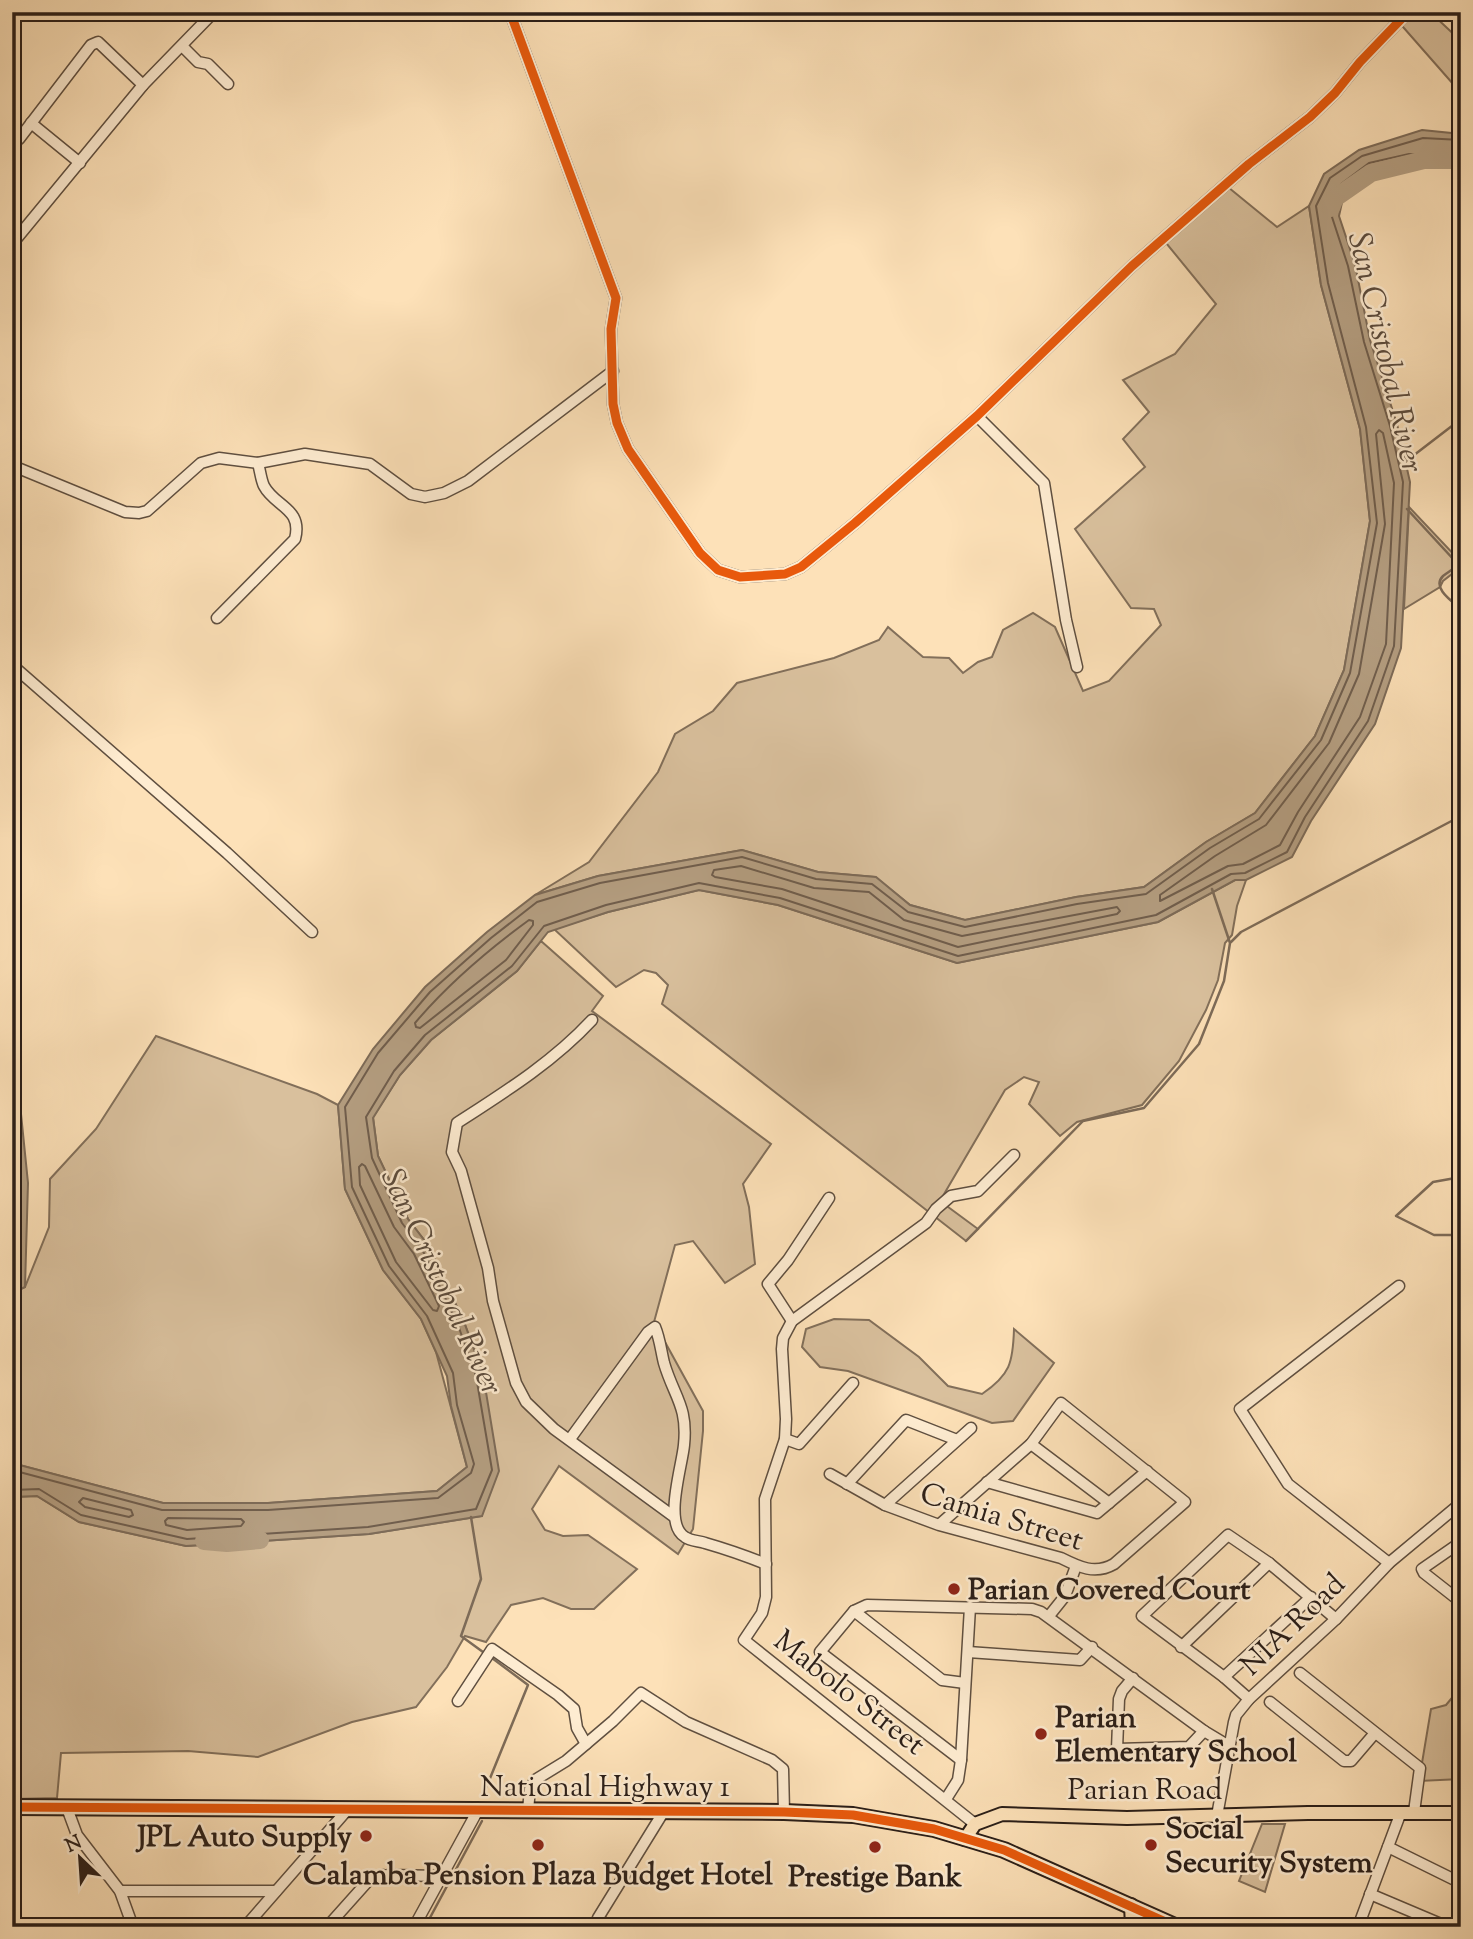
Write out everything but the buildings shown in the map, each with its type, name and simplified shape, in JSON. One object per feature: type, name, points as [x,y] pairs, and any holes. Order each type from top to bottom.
[{"type":"highway","name":"National Highway 1","points":[[12,1807],[785,1812],[853,1815],[928,1828],[1003,1850],[1178,1927]]},
{"type":"main road","name":"Parian Road","points":[[975,1824],[988,1817],[1007,1814],[1127,1818],[1461,1813]]},
{"type":"main road","points":[[965,1839],[975,1824]]},
{"type":"main road","points":[[1131,1905],[1132,1927]]},
{"type":"street","points":[[510,12],[616,298],[611,329],[613,404],[617,423],[628,449],[700,553],[718,570],[740,577],[785,574],[802,567],[977,416],[1132,266],[1241,170],[1310,117],[1408,12]]},
{"type":"street","points":[[12,244],[144,85],[212,13]]},
{"type":"street","points":[[19,139],[91,45],[98,43],[144,85]]},
{"type":"street","points":[[182,46],[198,62],[208,64],[229,84]]},
{"type":"street","points":[[31,123],[80,163]]},
{"type":"street","points":[[18,468],[125,512],[139,513],[147,511],[201,463],[219,458],[258,463],[305,454],[370,464],[411,494],[425,496],[444,492],[468,481],[613,371]]},
{"type":"street","points":[[977,416],[1044,483],[1066,620],[1077,667]]},
{"type":"street","points":[[217,618],[295,539],[297,530],[294,516],[265,488],[258,463]]},
{"type":"street","points":[[12,664],[227,853],[312,932]]},
{"type":"street","points":[[592,1020],[568,1045],[508,1090],[457,1123],[452,1152],[461,1171],[488,1268],[493,1301],[516,1383],[526,1402],[554,1429],[673,1516],[685,1538],[766,1564]]},
{"type":"street","points":[[830,1198],[788,1260],[768,1284],[792,1321],[916,1231],[951,1196],[978,1191],[1014,1155]]},
{"type":"street","points":[[1389,1563],[1288,1484],[1240,1409],[1399,1286]]},
{"type":"street","name":"Mabolo Street","points":[[792,1321],[783,1338],[782,1349],[785,1439],[765,1499],[766,1597],[762,1613],[744,1640],[975,1824]]},
{"type":"street","points":[[570,1439],[648,1332],[655,1327],[661,1342],[664,1363],[685,1420],[684,1449],[673,1516]]},
{"type":"street","points":[[785,1439],[799,1444],[853,1383]]},
{"type":"street","points":[[939,1525],[987,1482],[1031,1444],[1061,1403],[1147,1471],[1097,1513],[987,1482]]},
{"type":"street","points":[[847,1484],[906,1420],[957,1440]]},
{"type":"street","points":[[886,1505],[971,1428]]},
{"type":"street","points":[[1031,1444],[1109,1503]]},
{"type":"street","name":"Camia Street","points":[[830,1474],[886,1505],[939,1525],[1061,1558],[1076,1566],[1095,1571],[1114,1564],[1185,1502],[1147,1471]]},
{"type":"street","name":"NIA Road","points":[[1217,1816],[1228,1746],[1236,1715],[1249,1699],[1336,1619],[1389,1563],[1461,1503]]},
{"type":"street","points":[[1249,1699],[1142,1616],[1228,1535],[1269,1563],[1336,1619]]},
{"type":"street","points":[[1460,1543],[1422,1569],[1461,1602]]},
{"type":"street","points":[[1181,1647],[1269,1563]]},
{"type":"street","points":[[1049,1616],[1065,1596],[1076,1566]]},
{"type":"street","points":[[1224,1677],[1311,1597]]},
{"type":"street","points":[[961,1760],[820,1652],[854,1611],[867,1605],[1032,1609],[1049,1616],[1228,1746]]},
{"type":"street","points":[[946,1799],[958,1780],[961,1760],[970,1607]]},
{"type":"street","points":[[854,1611],[942,1681],[965,1683]]},
{"type":"street","points":[[968,1652],[1080,1660],[1092,1647]]},
{"type":"street","points":[[458,1701],[492,1649],[574,1709],[577,1728],[586,1744]]},
{"type":"street","points":[[1300,1673],[1420,1768],[1408,1812],[1388,1847],[1358,1927]]},
{"type":"street","points":[[1133,1678],[1119,1699],[1118,1749],[1189,1747],[1204,1731]]},
{"type":"street","points":[[528,1810],[530,1789],[535,1780],[566,1761],[613,1721],[640,1693],[686,1722],[772,1760],[783,1769],[785,1812]]},
{"type":"street","points":[[1270,1702],[1344,1761],[1351,1760],[1376,1733]]},
{"type":"street","points":[[66,1808],[77,1835],[120,1891],[134,1927]]},
{"type":"street","points":[[245,1927],[348,1809]]},
{"type":"street","points":[[414,1927],[478,1810]]},
{"type":"street","points":[[609,1927],[598,1918],[664,1811]]},
{"type":"street","points":[[1388,1847],[1461,1883]]},
{"type":"street","points":[[327,1927],[369,1880],[386,1875],[440,1876]]},
{"type":"street","points":[[120,1891],[276,1891]]},
{"type":"street","points":[[1370,1894],[1448,1927]]},
{"type":"street","points":[[336,1917],[345,1927]]},
{"type":"shaded area","points":[[1403,12],[1430,12],[1461,41],[1461,93],[1396,19]]},
{"type":"shaded area","points":[[1223,183],[1277,227],[1309,206],[1321,285],[1360,429],[1370,521],[1344,670],[1315,736],[1255,813],[1206,842],[1144,887],[1076,897],[965,920],[910,905],[875,877],[818,872],[742,850],[598,876],[535,895],[589,862],[658,772],[675,734],[713,711],[737,683],[834,658],[879,640],[888,627],[923,657],[949,658],[963,673],[978,662],[992,657],[1003,630],[1033,613],[1055,627],[1083,691],[1109,681],[1161,625],[1154,609],[1131,608],[1075,529],[1145,467],[1123,439],[1149,412],[1123,380],[1175,354],[1216,304],[1162,238]]},
{"type":"shaded area","points":[[1409,507],[1460,561],[1461,567],[1443,581],[1440,587],[1404,609]]},
{"type":"shaded area","points":[[1235,880],[1246,880],[1237,906],[1232,935],[1225,943],[1218,980],[1206,1010],[1179,1061],[1142,1105],[1077,1122],[1060,1136],[1029,1104],[1039,1082],[1024,1077],[1005,1090],[940,1201],[978,1229],[966,1241],[662,1004],[668,985],[656,973],[644,970],[616,987],[554,929],[608,912],[699,890],[778,905],[957,963],[1158,922]]},
{"type":"shaded area","points":[[541,941],[603,996],[592,1011],[771,1144],[743,1184],[749,1207],[755,1264],[725,1283],[693,1241],[675,1245],[654,1322],[703,1411],[693,1529],[678,1554],[559,1466],[532,1509],[545,1530],[563,1536],[588,1535],[637,1569],[594,1609],[571,1609],[543,1598],[511,1605],[486,1642],[465,1636],[447,1667],[416,1707],[352,1722],[258,1757],[188,1751],[61,1753],[57,1798],[12,1799],[12,1497],[37,1496],[79,1522],[186,1546],[369,1534],[482,1516],[488,1417],[483,1374],[464,1322],[428,1245],[408,1219],[378,1156],[373,1117],[400,1075],[431,1040],[517,971]]},
{"type":"shaded area","points":[[156,1036],[317,1094],[338,1105],[345,1189],[383,1270],[421,1319],[436,1352],[467,1467],[437,1491],[268,1503],[163,1503],[12,1463],[12,1293],[25,1287],[49,1227],[50,1179],[96,1129]]},
{"type":"shaded area","points":[[834,1319],[869,1320],[919,1357],[948,1386],[982,1394],[999,1381],[1008,1367],[1013,1351],[1014,1329],[1054,1363],[1013,1421],[992,1423],[848,1371],[820,1367],[802,1347],[806,1329]]},
{"type":"shaded area","points":[[1461,1687],[1461,1779],[1419,1781],[1431,1709],[1446,1705]]},
{"type":"shaded area","points":[[1262,1824],[1285,1824],[1265,1892],[1239,1881]]},
{"type":"water","points":[[1422,130],[1461,134],[1461,165],[1411,161],[1371,170],[1345,189],[1339,216],[1355,264],[1370,340],[1397,424],[1410,482],[1401,648],[1375,724],[1311,821],[1292,857],[1246,880],[1235,880],[1158,922],[957,963],[778,905],[699,890],[608,912],[548,932],[517,971],[431,1040],[400,1075],[373,1118],[378,1156],[408,1219],[428,1245],[464,1322],[483,1374],[499,1471],[482,1516],[369,1534],[186,1546],[79,1522],[37,1496],[12,1497],[12,1463],[163,1503],[268,1503],[437,1491],[467,1467],[451,1406],[447,1376],[421,1319],[383,1270],[345,1189],[338,1105],[373,1049],[425,987],[487,932],[535,895],[598,876],[742,850],[818,872],[876,877],[910,905],[965,920],[1076,897],[1144,887],[1206,842],[1255,813],[1315,736],[1344,670],[1370,521],[1360,429],[1321,285],[1309,206],[1324,174],[1359,150]]},
{"type":"water","points":[[12,1091],[20,1104],[28,1183],[25,1287],[12,1293]]},
{"type":"waterway","name":"San Cristobal River","points":[[1331,208],[1335,198],[1371,173],[1424,160],[1461,160]]},
{"type":"waterway","points":[[1405,462],[1461,419]]},
{"type":"waterway","points":[[1407,509],[1455,561],[1457,565],[1443,576],[1440,585],[1444,594],[1461,609]]},
{"type":"waterway","points":[[1231,942],[1241,932],[1461,816]]},
{"type":"waterway","points":[[966,1241],[1083,1121],[1144,1108],[1199,1044],[1224,981],[1230,943],[1212,889]]},
{"type":"waterway","points":[[1461,1177],[1433,1182],[1396,1216],[1434,1235],[1461,1235]]},
{"type":"waterway","points":[[471,1517],[481,1579],[461,1636],[483,1652]]},
{"type":"waterway","name":"San Cristobal River","points":[[204,1541],[227,1543],[260,1540]]},
{"type":"waterway","points":[[484,1793],[528,1685],[492,1658]]},
{"type":"waterway","points":[[425,1927],[482,1821]]},
{"type":"cycle path","points":[[510,12],[616,298],[611,329],[613,404],[617,423],[628,449],[700,553],[718,570],[740,577],[785,574],[801,567],[855,523],[977,416],[1132,266],[1249,164],[1310,117],[1408,12]]},
{"type":"cycle path","points":[[12,1807],[784,1812],[853,1815],[934,1829],[1004,1850],[1177,1927]]},
{"type":"place","name":"Parian Covered Court","points":[[954,1589]]},
{"type":"place","name":"Parian Elementary School","points":[[1041,1734]]},
{"type":"place","name":"JPL Auto Supply","points":[[366,1836]]},
{"type":"place","name":"Calamba Pension Plaza Budget Hotel","points":[[538,1845]]},
{"type":"place","name":"Social Security System","points":[[1151,1845]]},
{"type":"place","name":"Prestige Bank","points":[[875,1847]]}]
